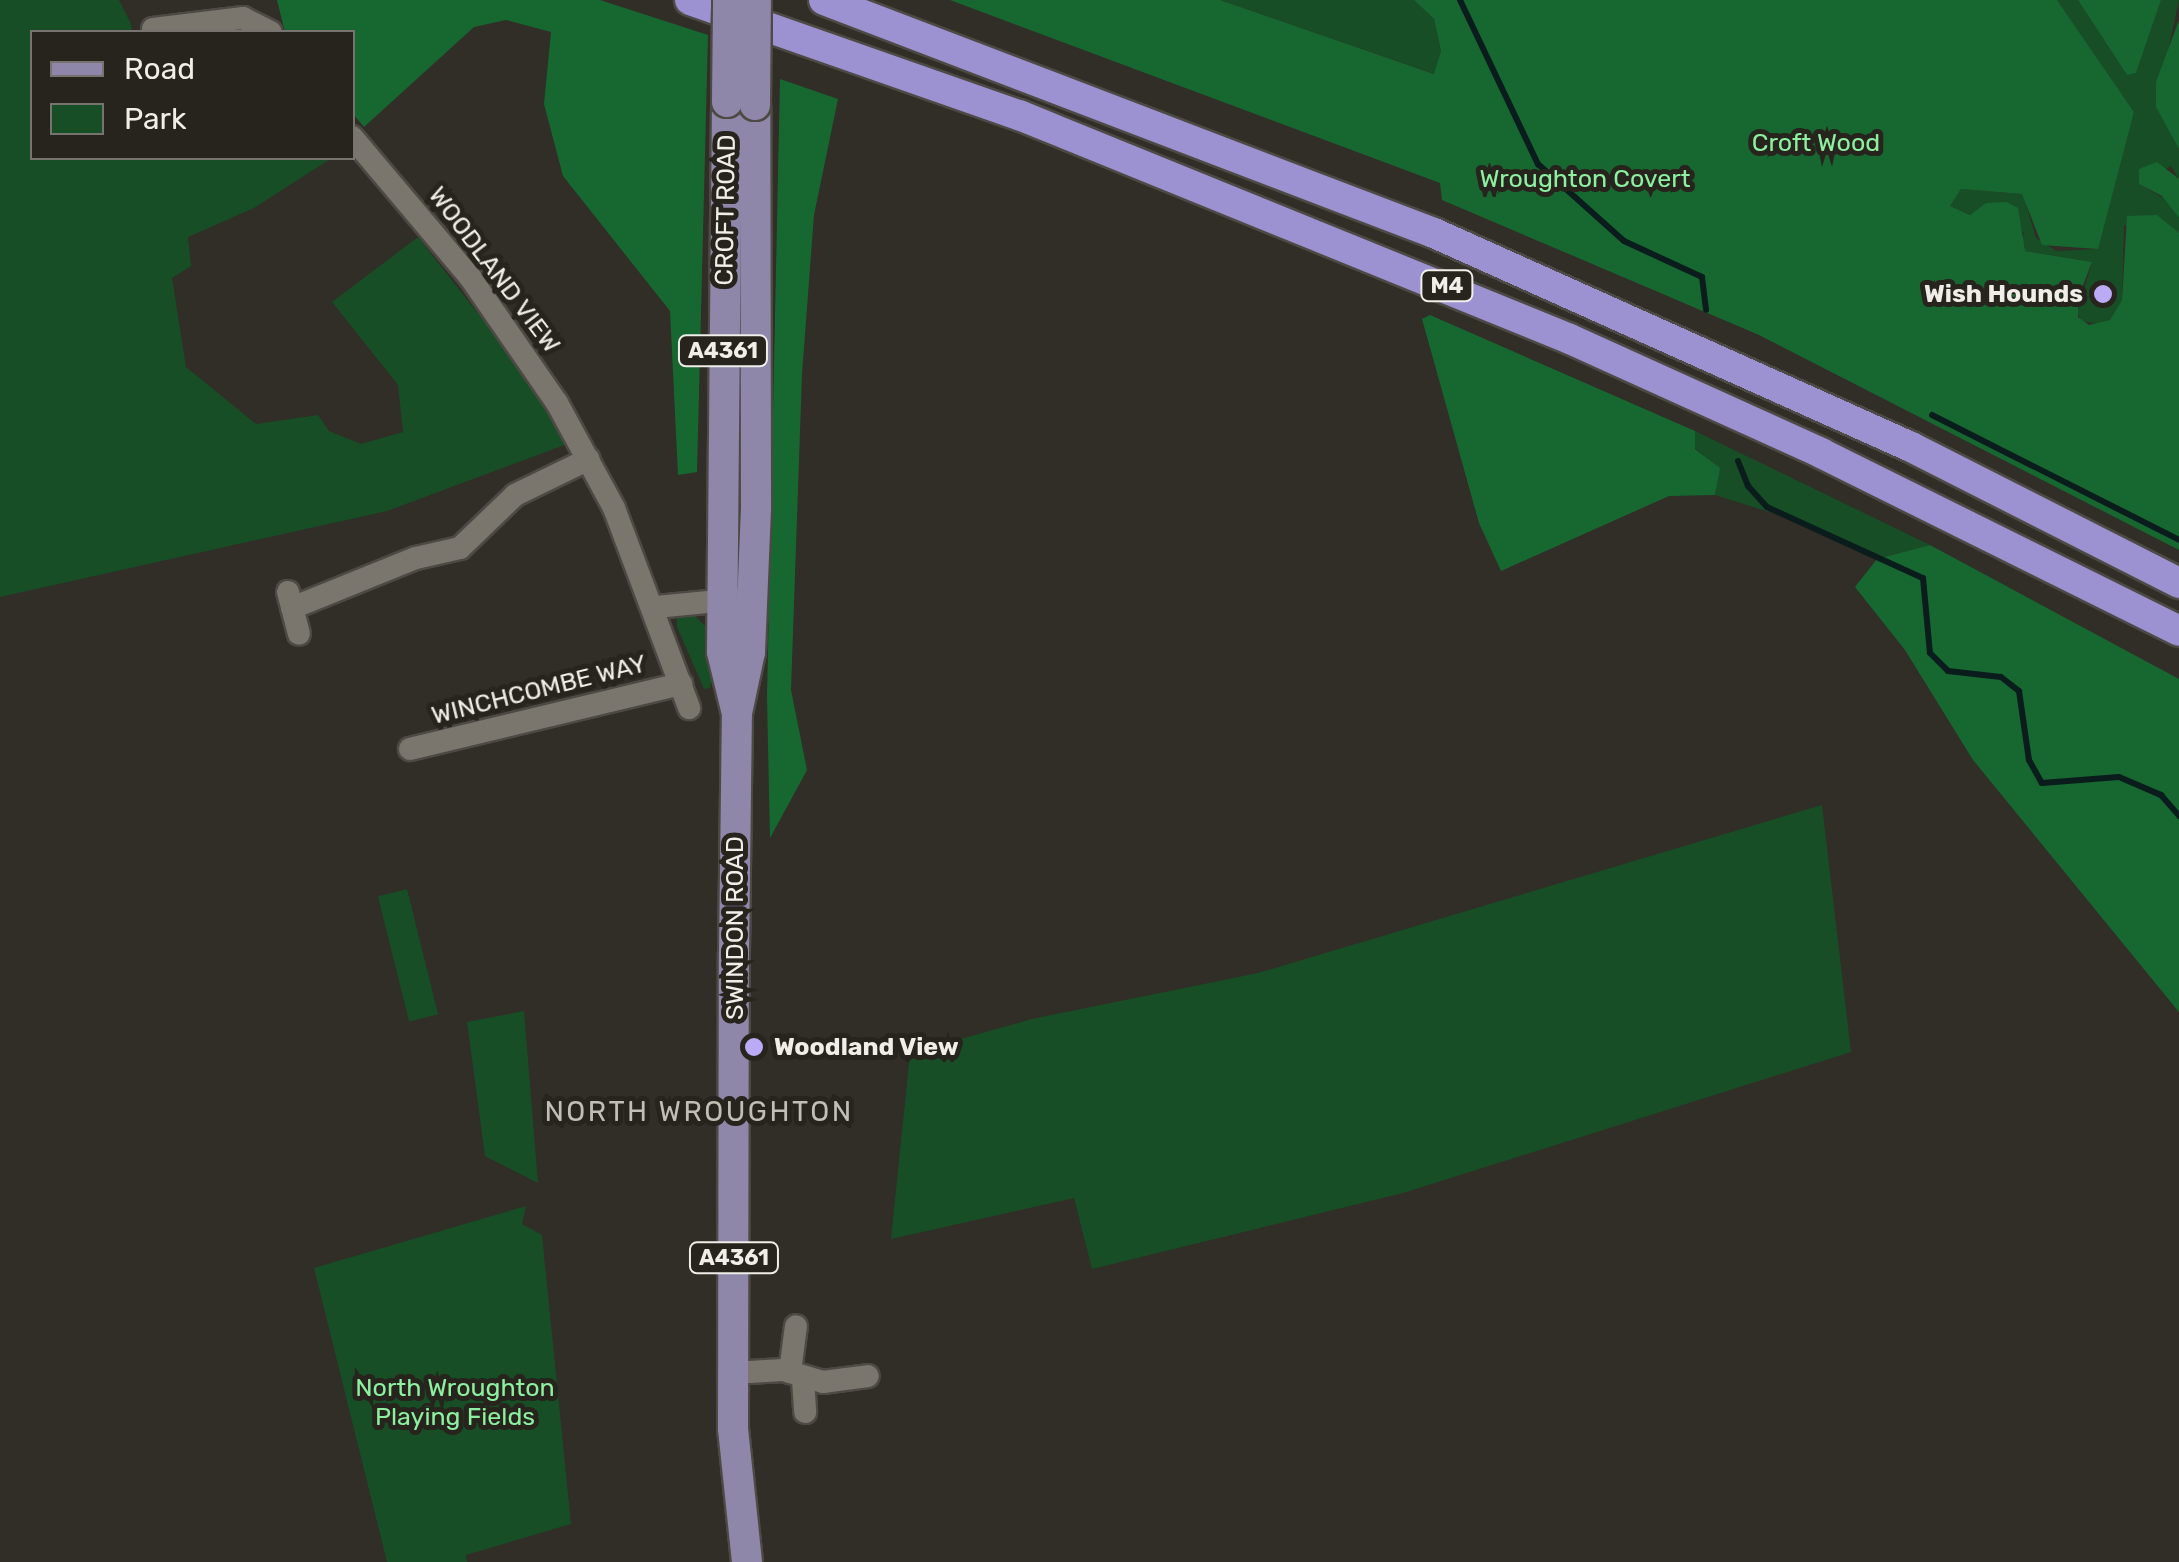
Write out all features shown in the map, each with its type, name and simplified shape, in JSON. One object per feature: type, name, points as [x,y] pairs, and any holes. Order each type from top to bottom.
[{"type":"highway","name":"M4","points":[[690,0],[1020,114],[1570,338],[1924,503],[2179,632]]},
{"type":"highway","name":"M4","points":[[824,0],[1326,187],[1466,246],[1911,448],[2179,583]]},
{"type":"main road","name":"CROFT ROAD","points":[[728,0],[741,103],[754,597]]},
{"type":"main road","name":"CROFT ROAD","points":[[722,600],[741,103],[756,0]]},
{"type":"main road","name":"SWINDON ROAD","points":[[747,1562],[732,1373],[737,713],[754,597]]},
{"type":"main road","name":"SWINDON ROAD","points":[[722,600],[722,652],[737,713]]},
{"type":"street","points":[[154,30],[243,18],[267,30]]},
{"type":"street","name":"WOODLAND VIEW","points":[[355,140],[490,304],[588,459],[656,607],[689,708]]},
{"type":"street","points":[[299,634],[290,600],[416,558],[460,548],[515,495],[588,459]]},
{"type":"street","points":[[656,607],[754,597]]},
{"type":"street","name":"WINCHCOMBE WAY","points":[[410,749],[681,684]]},
{"type":"street","points":[[796,1326],[797,1376],[806,1412]]},
{"type":"street","points":[[732,1373],[868,1376]]},
{"type":"green space","points":[[0,0],[119,0],[132,30],[30,30],[30,160],[329,160],[254,208],[188,237],[191,266],[172,278],[186,367],[256,424],[318,415],[329,431],[361,444],[403,432],[398,385],[332,302],[418,237],[513,358],[567,444],[387,511],[0,597]]},
{"type":"green space","points":[[277,0],[600,0],[708,35],[697,472],[678,475],[670,311],[563,176],[544,104],[551,32],[506,20],[474,27],[364,127],[355,116],[355,30],[284,30]]},
{"type":"green space","name":"Croft Wood","points":[[950,0],[1220,0],[1434,74],[1441,51],[1434,19],[1414,0],[2057,0],[2134,112],[2098,249],[2042,245],[2022,194],[1961,189],[1950,206],[1970,215],[1986,203],[2007,202],[2018,208],[2025,251],[2092,262],[2078,298],[2078,317],[2089,325],[2110,320],[2122,300],[2127,216],[2157,215],[2179,233],[2179,550],[1759,335],[1442,200],[1440,183]]},
{"type":"green space","points":[[1220,0],[1414,0],[1434,19],[1441,51],[1435,74]]},
{"type":"green space","points":[[2057,0],[2078,0],[2127,75],[2136,73],[2161,0],[2179,0],[2156,106],[2179,149],[2179,179],[2171,166],[2139,184],[2165,199],[2179,218],[2179,233],[2124,225],[2122,300],[2110,320],[2098,324],[2082,321],[2077,313],[2092,262],[2025,251],[2019,244],[2024,233],[1986,203],[1971,215],[1950,206],[1961,189],[2023,194],[2036,238],[2056,251],[2097,249],[2134,112]]},
{"type":"green space","points":[[2078,0],[2161,0],[2136,73],[2127,75]]},
{"type":"green space","points":[[2179,20],[2179,149],[2156,107],[2156,82]]},
{"type":"green space","points":[[780,79],[838,99],[814,215],[802,374],[791,690],[807,770],[770,838],[767,698]]},
{"type":"green space","points":[[2157,162],[2179,179],[2179,218],[2162,196],[2139,184],[2139,169]]},
{"type":"green space","points":[[1430,315],[1695,431],[1695,449],[1720,468],[1715,495],[1669,496],[1501,571],[1479,523],[1422,319]]},
{"type":"green space","points":[[1695,431],[1930,545],[1877,559],[1814,526],[1715,495],[1719,468],[1695,448]]},
{"type":"green space","points":[[1930,545],[2179,679],[2179,1012],[1973,760],[1905,650],[1855,587],[1877,559]]},
{"type":"green space","points":[[677,612],[694,615],[711,632],[716,653],[710,688],[704,689],[677,627]]},
{"type":"green space","points":[[1822,805],[1851,1052],[1403,1193],[1092,1269],[1074,1198],[891,1239],[910,1053],[1032,1019],[1258,973]]},
{"type":"green space","points":[[407,889],[438,1014],[409,1021],[378,896]]},
{"type":"green space","points":[[524,1011],[538,1183],[485,1156],[467,1022]]},
{"type":"green space","name":"North Wroughton Playing Fields","points":[[526,1206],[522,1224],[542,1235],[571,1524],[466,1555],[467,1562],[387,1562],[314,1268]]},
{"type":"waterway","points":[[1460,0],[1538,164],[1624,241],[1702,277],[1706,310]]},
{"type":"waterway","points":[[1932,415],[2179,540]]},
{"type":"waterway","points":[[1738,461],[1748,486],[1767,507],[1923,578],[1930,653],[1948,671],[2001,677],[2019,691],[2029,760],[2042,783],[2119,777],[2161,795],[2179,816]]},
{"type":"place","name":"Wish Hounds","points":[[2103,294]]},
{"type":"place","name":"Woodland View","points":[[754,1047]]},
{"type":"district","name":"NORTH WROUGHTON","points":[[699,1112]]},
{"type":"park label","name":"Wroughton Covert","points":[[1585,179]]}]
